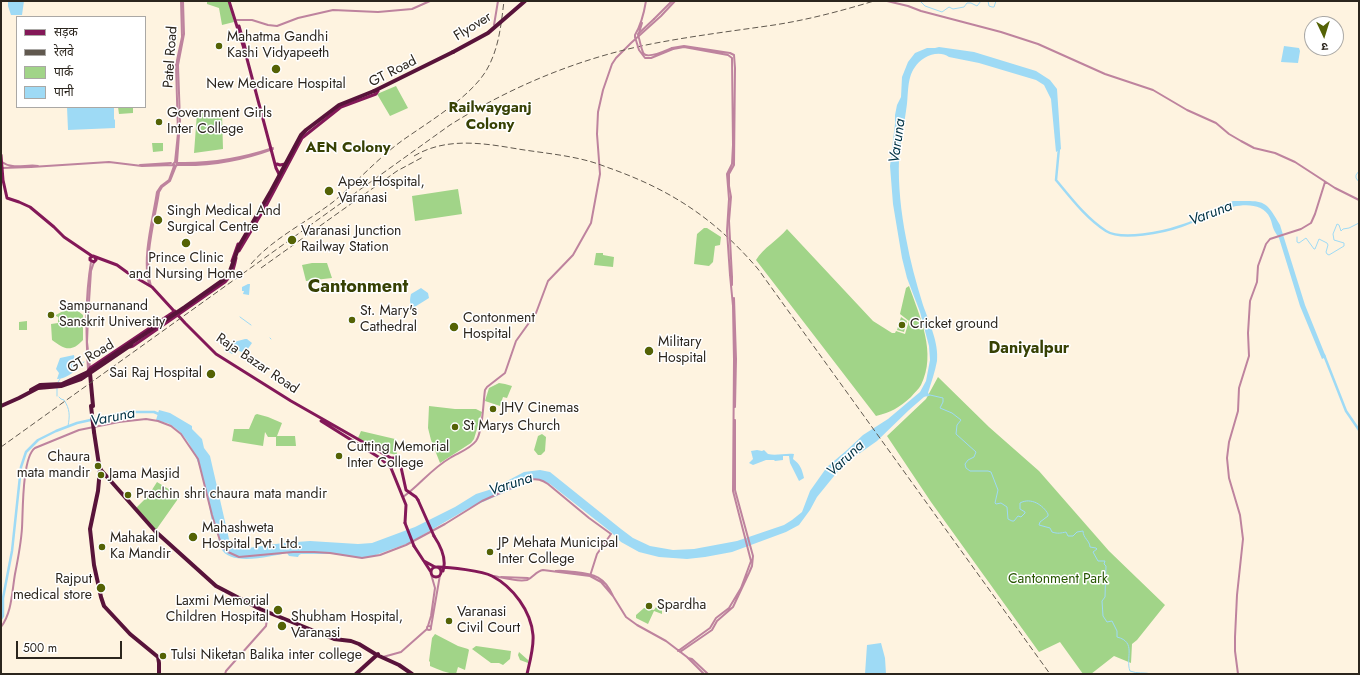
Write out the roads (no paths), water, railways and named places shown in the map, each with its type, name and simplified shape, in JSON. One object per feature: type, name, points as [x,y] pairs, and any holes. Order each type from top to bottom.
[{"type":"highway","name":"Flyover","points":[[442,58],[488,33],[525,1]]},
{"type":"highway","name":"GT Road","points":[[376,91],[442,58]]},
{"type":"highway","points":[[130,346],[227,279],[240,246],[270,197],[304,134],[340,106],[376,91]]},
{"type":"highway","points":[[26,393],[40,386],[65,383],[88,372],[226,278],[239,246],[301,135],[339,105],[376,91]]},
{"type":"highway","name":"GT Road","points":[[1,405],[26,393],[41,388],[68,384],[89,373],[130,346]]},
{"type":"highway","points":[[89,373],[100,468],[100,489],[92,527],[95,568],[102,602],[132,637],[158,656],[160,663],[160,674]]},
{"type":"highway","points":[[95,432],[101,468],[155,531],[216,586],[235,597],[268,612],[334,639],[355,642],[379,655]]},
{"type":"highway","points":[[100,468],[139,512]]},
{"type":"highway","points":[[212,582],[260,608],[335,638],[356,641],[412,674]]},
{"type":"highway","points":[[357,673],[379,655]]},
{"type":"main road","points":[[230,1],[248,55],[264,124]]},
{"type":"main road","points":[[230,1],[279,173]]},
{"type":"main road","name":"GT Road","points":[[89,373],[224,278],[230,268],[236,248],[268,196],[298,138],[339,104],[376,91]]},
{"type":"main road","name":"GT Road","points":[[130,346],[133,346],[230,278],[239,251],[266,206],[302,138],[341,107],[376,94],[376,91]]},
{"type":"main road","points":[[272,149],[276,168],[279,173]]},
{"type":"main road","points":[[1,155],[3,180],[7,198],[30,207],[91,259]]},
{"type":"main road","points":[[277,164],[284,164]]},
{"type":"main road","points":[[1,181],[6,200],[29,209],[64,240],[91,259]]},
{"type":"main road","name":"Raja Bazar Road","points":[[91,259],[100,260],[110,264],[151,287],[214,355],[334,428]]},
{"type":"main road","points":[[334,428],[391,458],[399,458],[406,490],[418,500],[443,554],[442,571]]},
{"type":"main road","points":[[334,428],[380,458],[392,468],[406,505],[405,522],[414,546],[431,573],[436,577],[442,571],[461,569],[489,575],[502,583],[514,594],[527,614],[531,628],[533,641],[527,674]]},
{"type":"main road","points":[[422,560],[442,571]]},
{"type":"main road","points":[[431,573],[432,568],[436,567]]},
{"type":"street","name":"Patel Road","points":[[151,287],[149,274],[150,246],[158,192],[170,181],[175,164],[178,133],[177,65],[182,37],[182,1]]},
{"type":"street","points":[[237,20],[252,20],[277,26],[298,18],[333,10],[378,12],[412,9],[430,1]]},
{"type":"street","points":[[451,53],[452,51],[482,35],[494,25],[498,1]]},
{"type":"street","points":[[646,1],[635,35],[639,50],[645,58],[651,58],[673,49]]},
{"type":"street","points":[[646,1],[638,36],[644,53],[647,55],[653,55],[684,47],[732,57],[733,146],[732,164],[728,174],[731,197],[729,221],[733,306],[733,491],[752,556],[752,566],[733,607],[717,621],[712,630],[679,652]]},
{"type":"street","points":[[638,36],[646,1]]},
{"type":"street","points":[[403,497],[435,468],[464,451],[476,441],[487,387],[505,373],[516,341],[536,314],[548,281],[573,255],[588,230],[593,216],[600,170],[597,134],[598,112],[603,90],[612,64],[616,58],[632,44],[631,43],[672,1]]},
{"type":"street","points":[[638,36],[676,1]]},
{"type":"street","points":[[887,1],[1038,44],[1106,74],[1152,90],[1188,110],[1216,123],[1240,141],[1254,148],[1275,153],[1295,162],[1325,182],[1359,200]]},
{"type":"street","points":[[635,35],[640,25]]},
{"type":"street","points":[[2,167],[108,162],[138,165],[199,165],[248,157],[272,149]]},
{"type":"street","points":[[2,162],[13,166],[39,166]]},
{"type":"street","name":"Patel Road","points":[[151,287],[148,274],[149,246],[157,192],[161,186],[169,180],[175,164]]},
{"type":"street","points":[[1238,674],[1235,637],[1237,588],[1243,539],[1240,515],[1229,478],[1227,458],[1229,442],[1238,411],[1239,388],[1249,356],[1248,333],[1250,302],[1257,282],[1258,266],[1264,248],[1272,239],[1301,229],[1311,223],[1325,182]]},
{"type":"street","points":[[89,373],[86,324],[91,259]]},
{"type":"street","points":[[1,627],[6,616],[13,591],[20,542],[25,475],[31,452],[36,448],[75,432],[134,420],[150,420],[168,424],[178,430],[184,438],[201,468],[212,515],[221,544],[225,550],[236,556],[314,552],[362,558],[380,555],[406,545],[445,524],[482,501],[529,480],[535,479],[542,480],[548,484],[611,534],[597,554],[590,575]]},
{"type":"street","points":[[489,575],[530,578],[540,570],[554,572],[561,571],[598,577],[606,582],[622,613],[633,623],[662,638],[679,652],[692,659],[708,674]]},
{"type":"street","points":[[379,655],[401,652],[429,627],[442,571]]},
{"type":"street","points":[[429,627],[435,588],[431,573]]},
{"type":"street","points":[[225,674],[266,626],[268,612]]},
{"type":"street","points":[[687,657],[704,674]]},
{"type":"water","points":[[8,1],[24,1],[22,15],[11,15]]},
{"type":"water","points":[[1284,46],[1299,48],[1298,63],[1281,62]]},
{"type":"water","points":[[939,47],[974,52],[1036,71],[1050,80],[1057,89],[1061,149],[1056,152],[1051,99],[1044,85],[1036,80],[979,63],[940,54],[925,57],[915,67],[909,83],[899,159],[899,179],[900,198],[909,255],[936,347],[937,361],[928,393],[930,395],[924,397],[909,410],[877,441],[843,465],[817,497],[799,525],[786,532],[732,552],[687,559],[659,557],[639,552],[621,542],[611,532],[550,484],[538,479],[531,479],[515,488],[469,508],[409,543],[370,557],[353,557],[333,554],[301,554],[298,557],[289,556],[287,553],[262,558],[241,559],[226,554],[221,548],[216,528],[212,522],[204,483],[195,455],[189,443],[181,433],[169,424],[156,420],[159,410],[170,413],[192,426],[192,429],[202,439],[204,448],[210,456],[229,539],[232,545],[241,549],[310,541],[358,544],[372,543],[415,527],[455,507],[476,494],[492,489],[524,472],[540,470],[550,472],[633,538],[650,546],[673,550],[694,549],[737,541],[784,525],[792,520],[802,512],[810,491],[827,467],[863,435],[888,419],[920,392],[926,381],[930,360],[929,346],[920,312],[907,278],[902,258],[893,204],[890,166],[895,115],[897,105],[901,97],[902,77],[908,62],[915,53],[927,48]]},
{"type":"water","points":[[67,108],[114,108],[115,128],[68,130]]},
{"type":"water","points":[[1233,201],[1257,201],[1271,210],[1275,216],[1280,225],[1305,305],[1326,357],[1322,359],[1300,306],[1279,238],[1274,230],[1270,218],[1261,208],[1255,206],[1248,205],[1221,210],[1221,206]]},
{"type":"water","points":[[250,284],[249,295],[243,294],[244,291],[242,291],[242,287]]},
{"type":"water","points":[[421,288],[428,293],[429,298],[413,308],[410,303],[411,294]]},
{"type":"water","points":[[245,339],[252,343],[245,353],[236,350],[232,354],[226,350],[231,344]]},
{"type":"water","points":[[74,355],[75,362],[79,363],[79,367],[69,375],[57,379],[59,373],[56,369],[60,358]]},
{"type":"water","points":[[764,450],[771,455],[794,454],[793,459],[800,467],[804,478],[799,481],[790,463],[789,456],[783,456],[783,460],[766,460],[753,465],[749,463],[753,459],[751,451]]},
{"type":"water","points":[[881,643],[885,658],[886,674],[865,674],[867,645]]},
{"type":"waterway","points":[[920,1],[925,6],[942,12],[949,7],[953,9],[964,7],[967,3],[977,6],[981,1]]},
{"type":"waterway","points":[[988,1],[989,6],[992,7],[994,7],[996,1]]},
{"type":"waterway","name":"Varuna","points":[[1059,148],[1056,180],[1092,220],[1106,231],[1113,234],[1132,235],[1164,231],[1192,222],[1224,207]]},
{"type":"waterway","points":[[1359,171],[1356,175],[1359,182]]},
{"type":"waterway","points":[[1297,237],[1297,242],[1299,243],[1306,238],[1314,249],[1319,239],[1327,243],[1328,245],[1326,252],[1329,255],[1344,246],[1344,243],[1334,240],[1333,234],[1337,224],[1339,225],[1341,231],[1359,223]]},
{"type":"waterway","points":[[240,317],[251,325]]},
{"type":"waterway","name":"Varuna","points":[[1324,355],[1346,411],[1359,430]]},
{"type":"waterway","points":[[78,365],[84,362]]},
{"type":"waterway","points":[[57,388],[57,396]]},
{"type":"waterway","points":[[927,396],[930,395],[943,398],[940,408],[952,413],[961,420],[957,425],[956,434],[976,452],[974,457],[968,460],[965,464],[966,468],[970,471],[991,472],[998,490],[995,503],[1001,503],[1007,507],[1008,519],[1014,521],[1018,516],[1021,517],[1025,512],[1020,509],[1020,503],[1024,501],[1032,501],[1040,505],[1048,514],[1048,516],[1040,522],[1039,525],[1050,528],[1054,533],[1066,532],[1068,536],[1073,536],[1077,532],[1083,531],[1090,547],[1097,549],[1093,552],[1098,561],[1105,561],[1105,597],[1102,601],[1103,616],[1107,622],[1112,621],[1117,631],[1117,637],[1123,639],[1129,647],[1130,671],[1152,674]]},
{"type":"waterway","points":[[59,397],[66,403],[69,416],[68,426]]},
{"type":"waterway","name":"Varuna","points":[[1,619],[3,616],[3,598],[12,551],[21,467],[26,452],[38,440],[77,423],[127,412],[154,412],[161,415]]},
{"type":"railway","points":[[251,264],[259,255],[279,239],[333,202],[394,147],[459,100],[479,81],[486,71],[497,46],[504,1]]},
{"type":"railway","points":[[1,447],[450,125],[498,98],[522,86],[573,65],[625,50],[682,38],[799,21],[874,1]]},
{"type":"railway","points":[[414,156],[439,146],[465,143],[555,154],[583,160],[612,169],[655,187],[674,197],[709,222],[726,236],[758,269],[1050,674]]},
{"type":"railway","points":[[261,268],[397,171],[423,157]]},
{"type":"place","name":"Mahatma Gandhi Kashi Vidyapeeth","points":[[219,46]]},
{"type":"place","name":"New Medicare Hospital","points":[[276,69]]},
{"type":"place","name":"Government Girls Inter College","points":[[159,122]]},
{"type":"place","name":"Apex Hospital, Varanasi","points":[[329,191]]},
{"type":"place","name":"Singh Medical And Surgical Centre","points":[[158,220]]},
{"type":"place","name":"Varanasi Junction Railway Station","points":[[292,240]]},
{"type":"place","name":"Prince Clinic and Nursing Home","points":[[186,243]]},
{"type":"place","name":"Sampurnanand Sanskrit University","points":[[51,315]]},
{"type":"place","name":"St. Mary's Cathedral","points":[[352,320]]},
{"type":"place","name":"Cricket ground","points":[[902,325]]},
{"type":"place","name":"Contonment Hospital","points":[[454,327]]},
{"type":"place","name":"Military Hospital","points":[[649,351]]},
{"type":"place","name":"Sai Raj Hospital","points":[[211,374]]},
{"type":"place","name":"JHV Cinemas","points":[[493,409]]},
{"type":"place","name":"St Marys Church","points":[[455,427]]},
{"type":"place","name":"Cutting Memorial Inter College","points":[[339,456]]},
{"type":"place","name":"Chaura mata mandir","points":[[98,466]]},
{"type":"place","name":"Jama Masjid","points":[[101,475]]},
{"type":"place","name":"Prachin shri chaura mata mandir","points":[[128,495]]},
{"type":"place","name":"Mahashweta Hospital Pvt. Ltd.","points":[[193,537]]},
{"type":"place","name":"Mahakal Ka Mandir","points":[[102,547]]},
{"type":"place","name":"JP Mehata Municipal Inter College","points":[[490,552]]},
{"type":"place","name":"Rajput medical store","points":[[101,588]]},
{"type":"place","name":"Spardha","points":[[649,606]]},
{"type":"place","name":"Laxmi Memorial Children Hospital","points":[[278,610]]},
{"type":"place","name":"Varanasi Civil Court","points":[[449,621]]},
{"type":"place","name":"Shubham Hospital, Varanasi","points":[[282,626]]},
{"type":"place","name":"Tulsi Niketan Balika inter college","points":[[163,656]]},
{"type":"district","name":"Railwayganj Colony","points":[[490,116]]},
{"type":"district","name":"AEN Colony","points":[[348,148]]},
{"type":"district","name":"Cantonment","points":[[358,288]]},
{"type":"district","name":"Daniyalpur","points":[[1029,349]]},
{"type":"park label","name":"Cantonment Park","points":[[1058,580]]}]
